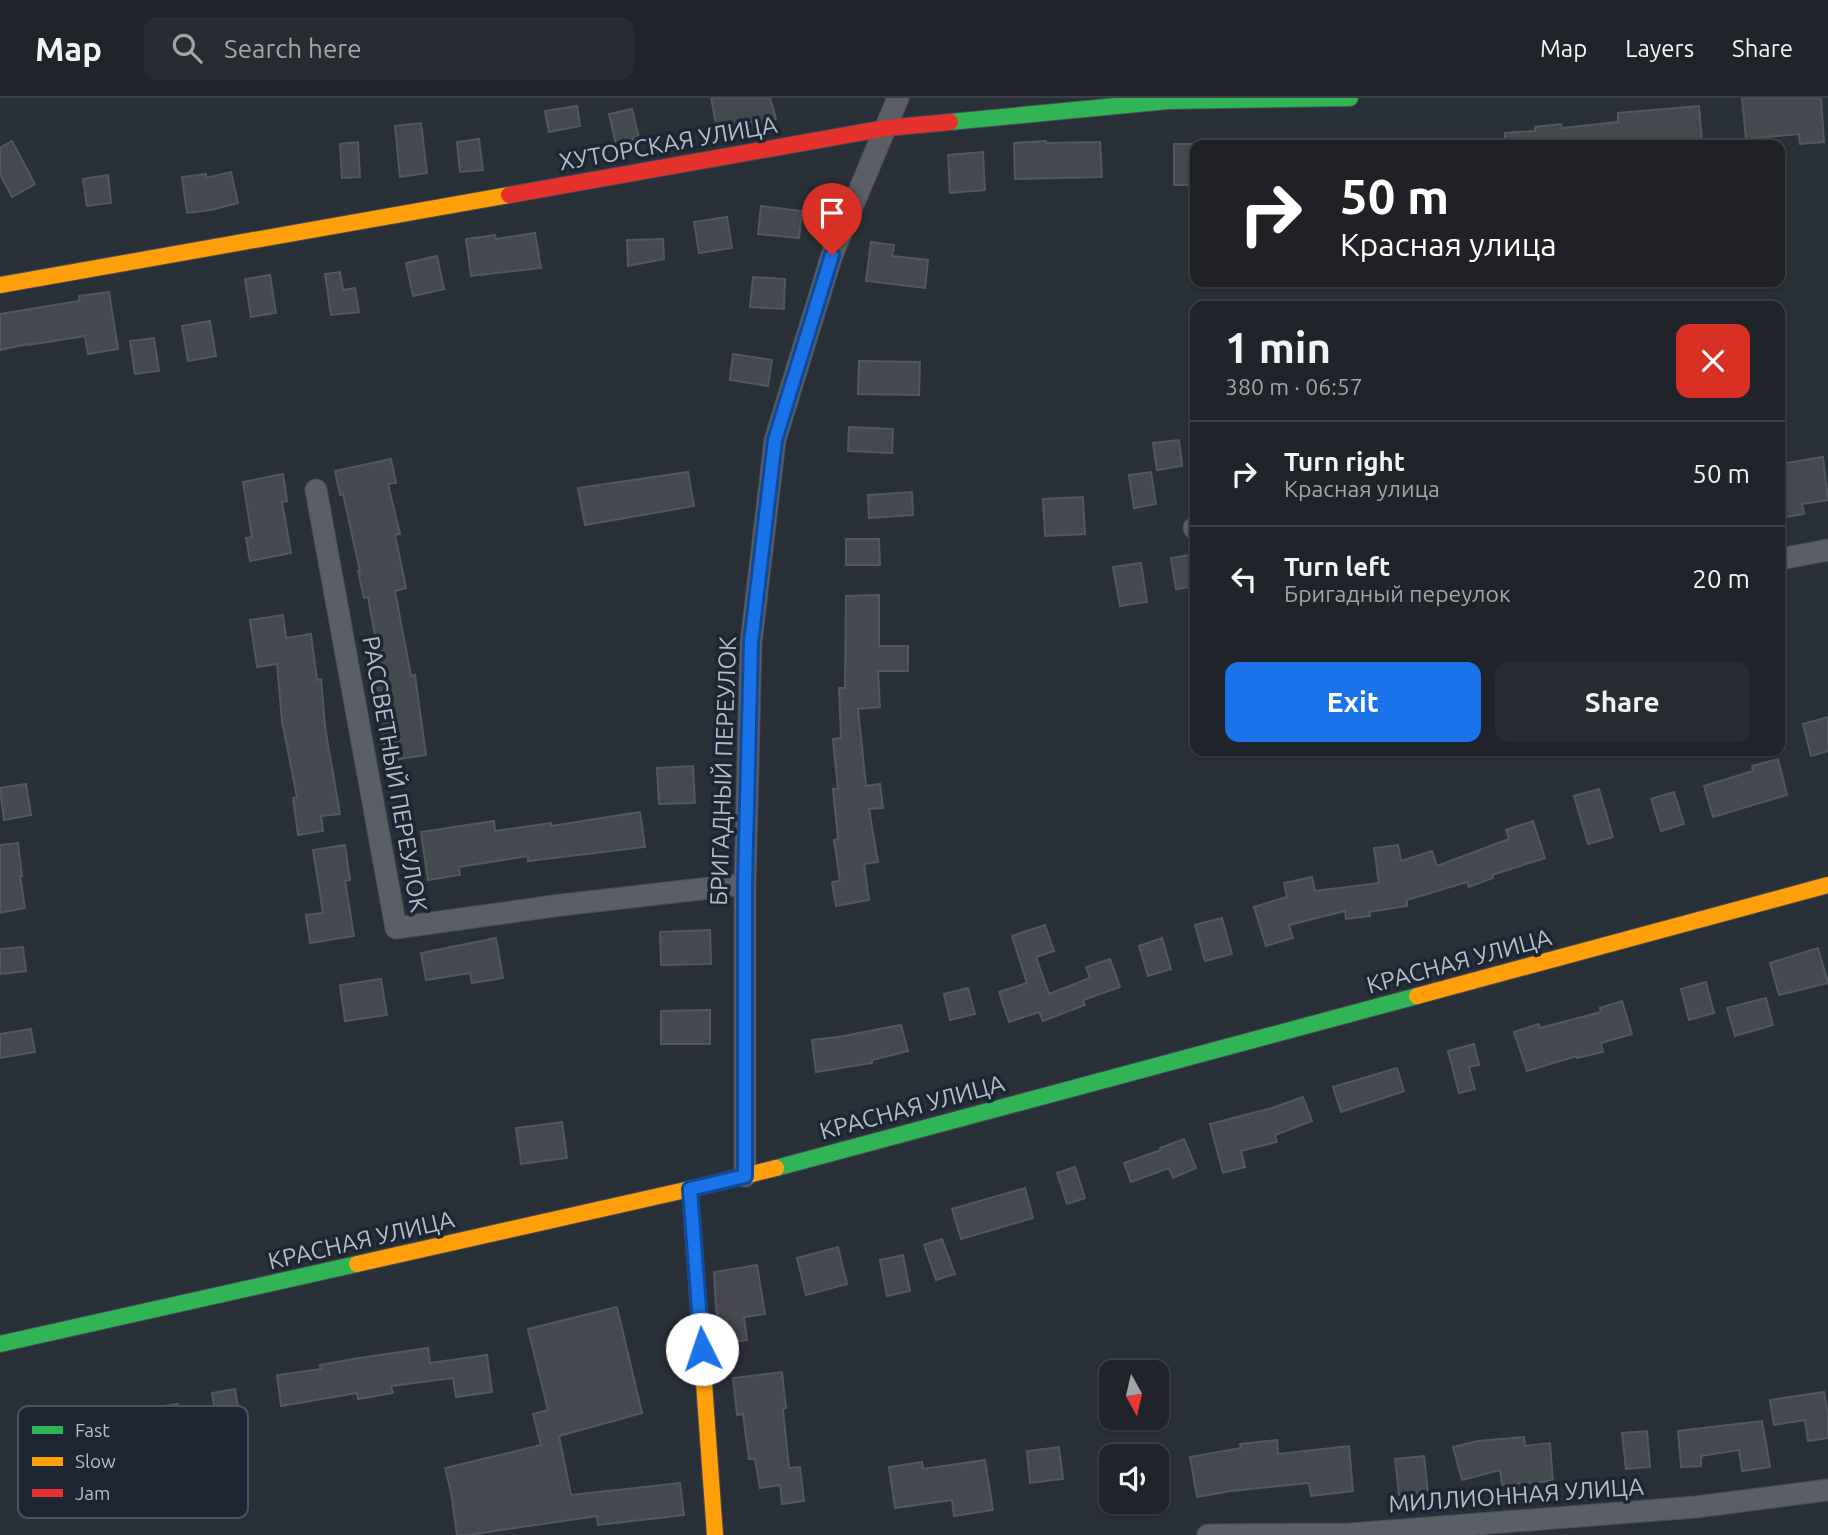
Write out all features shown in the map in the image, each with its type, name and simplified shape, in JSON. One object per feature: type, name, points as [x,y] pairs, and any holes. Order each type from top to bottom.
[{"type":"main road","name":"ХУТОРСКАЯ УЛИЦА","points":[[0,285],[886,128],[1167,100],[1350,98]]},
{"type":"main road","name":"КРАСНАЯ УЛИЦА","points":[[0,1344],[745,1176],[1828,885]]},
{"type":"main road","points":[[690,1189],[715,1535]]},
{"type":"street","name":"БРИГАДНЫЙ ПЕРЕУЛОК","points":[[745,1176],[745,884],[751,643],[775,440],[832,255],[898,98]]},
{"type":"street","name":"РАССВЕТНЫЙ ПЕРЕУЛОК","points":[[316,491],[396,928],[561,905],[745,884]]},
{"type":"street","points":[[1785,558],[1828,550]]},
{"type":"street","name":"МИЛЛИОННАЯ УЛИЦА","points":[[1208,1535],[1350,1534],[1696,1507],[1828,1490]]},
{"type":"building","points":[[711,98],[770,98],[776,119],[754,126],[753,122],[717,128]]},
{"type":"building","points":[[1742,98],[1821,98],[1824,142],[1800,144],[1799,134],[1746,139]]},
{"type":"building","points":[[577,106],[580,126],[549,132],[545,111]]},
{"type":"building","points":[[1699,106],[1702,140],[1505,140],[1505,133],[1535,131],[1535,127],[1561,124],[1562,128],[1618,122],[1618,113]]},
{"type":"building","points":[[632,109],[639,138],[616,144],[609,114]]},
{"type":"building","points":[[421,123],[427,173],[400,177],[395,126]]},
{"type":"building","points":[[479,139],[483,170],[460,172],[457,142]]},
{"type":"building","points":[[12,141],[35,184],[12,197],[0,174],[0,148]]},
{"type":"building","points":[[358,142],[360,177],[342,178],[340,144]]},
{"type":"building","points":[[1100,142],[1102,177],[1015,179],[1014,143]]},
{"type":"building","points":[[1174,144],[1190,144],[1190,185],[1174,185]]},
{"type":"building","points":[[983,152],[985,190],[950,193],[948,155]]},
{"type":"building","points":[[231,172],[238,203],[187,213],[182,177],[206,174],[206,178]]},
{"type":"building","points":[[108,175],[111,203],[87,206],[83,179]]},
{"type":"building","points":[[761,206],[802,211],[799,238],[758,234]]},
{"type":"building","points":[[727,217],[732,248],[699,253],[694,222]]},
{"type":"building","points":[[535,233],[541,268],[471,276],[466,239],[495,235],[496,239]]},
{"type":"building","points":[[663,239],[664,259],[628,266],[627,240]]},
{"type":"building","points":[[871,242],[894,245],[892,256],[928,260],[925,288],[866,281]]},
{"type":"building","points":[[437,256],[444,289],[413,296],[406,263]]},
{"type":"building","points":[[340,272],[343,290],[355,288],[359,312],[331,315],[325,274]]},
{"type":"building","points":[[270,275],[276,313],[251,317],[245,279]]},
{"type":"building","points":[[753,277],[785,279],[784,309],[750,307]]},
{"type":"building","points":[[109,292],[118,349],[88,354],[85,336],[0,350],[0,314],[79,301],[79,296]]},
{"type":"building","points":[[210,321],[216,356],[188,361],[182,326]]},
{"type":"building","points":[[154,338],[159,371],[135,374],[130,341]]},
{"type":"building","points":[[733,354],[772,360],[768,386],[730,380]]},
{"type":"building","points":[[859,361],[920,362],[919,395],[858,394]]},
{"type":"building","points":[[849,427],[893,429],[892,453],[848,451]]},
{"type":"building","points":[[1179,440],[1182,466],[1157,470],[1153,443]]},
{"type":"building","points":[[1823,457],[1828,500],[1802,504],[1804,514],[1785,517],[1785,463]]},
{"type":"building","points":[[391,459],[396,483],[388,484],[400,534],[395,535],[406,588],[395,591],[411,676],[415,675],[426,755],[387,761],[374,681],[383,680],[368,597],[364,598],[343,494],[340,495],[335,471]]},
{"type":"building","points":[[688,472],[694,506],[585,525],[578,488]]},
{"type":"building","points":[[1151,472],[1156,504],[1134,508],[1129,475]]},
{"type":"building","points":[[283,474],[287,501],[282,502],[291,553],[250,561],[246,538],[252,537],[243,482]]},
{"type":"building","points":[[912,492],[913,515],[869,518],[868,495]]},
{"type":"building","points":[[1083,497],[1085,534],[1045,536],[1043,499]]},
{"type":"building","points":[[846,539],[879,539],[880,565],[846,565]]},
{"type":"building","points":[[1190,555],[1190,587],[1176,589],[1171,558]]},
{"type":"building","points":[[1141,563],[1147,602],[1120,606],[1113,567]]},
{"type":"building","points":[[879,595],[879,646],[908,646],[908,671],[878,671],[880,707],[858,709],[866,786],[880,784],[883,808],[869,809],[878,862],[864,864],[869,900],[836,906],[832,882],[840,881],[834,840],[838,839],[833,789],[838,789],[833,739],[841,738],[839,688],[845,688],[846,596]]},
{"type":"building","points":[[283,615],[286,638],[311,634],[317,680],[321,679],[325,727],[340,814],[321,816],[323,831],[298,835],[293,798],[297,797],[282,721],[277,664],[257,667],[250,620]]},
{"type":"building","points":[[1828,717],[1828,751],[1811,756],[1803,724]]},
{"type":"building","points":[[1778,759],[1787,795],[1713,817],[1704,786],[1753,771],[1752,766]]},
{"type":"building","points":[[693,766],[695,803],[659,804],[657,768]]},
{"type":"building","points":[[26,784],[31,815],[4,820],[0,788]]},
{"type":"building","points":[[1599,789],[1613,837],[1588,844],[1574,796]]},
{"type":"building","points":[[1674,792],[1684,824],[1661,831],[1651,799]]},
{"type":"building","points":[[640,812],[645,847],[528,861],[528,856],[459,867],[460,875],[428,880],[421,832],[494,821],[495,831],[551,823],[551,826]]},
{"type":"building","points":[[1533,821],[1545,858],[1492,875],[1493,878],[1469,887],[1467,882],[1407,900],[1407,906],[1369,912],[1370,916],[1346,919],[1345,911],[1289,925],[1293,938],[1266,946],[1254,907],[1287,897],[1284,883],[1312,877],[1315,891],[1379,883],[1374,848],[1398,845],[1401,861],[1432,851],[1437,866],[1509,839],[1506,830]]},
{"type":"building","points":[[18,843],[25,908],[0,913],[0,845]]},
{"type":"building","points":[[345,845],[350,880],[345,881],[354,936],[310,943],[306,915],[323,913],[313,850]]},
{"type":"building","points":[[1222,918],[1232,954],[1205,961],[1195,925]]},
{"type":"building","points":[[1045,925],[1054,951],[1036,957],[1049,994],[1090,978],[1086,967],[1110,959],[1120,987],[1083,1000],[1085,1005],[1043,1021],[1039,1012],[1009,1022],[999,992],[1027,983],[1012,936]]},
{"type":"building","points":[[710,930],[711,964],[661,965],[660,932]]},
{"type":"building","points":[[496,938],[503,978],[472,983],[470,973],[426,980],[421,953]]},
{"type":"building","points":[[1162,938],[1171,969],[1148,976],[1139,946]]},
{"type":"building","points":[[23,947],[26,971],[0,974],[0,949]]},
{"type":"building","points":[[1818,948],[1828,983],[1779,995],[1770,963]]},
{"type":"building","points":[[381,979],[387,1015],[345,1021],[340,985]]},
{"type":"building","points":[[1706,982],[1714,1013],[1689,1020],[1681,989]]},
{"type":"building","points":[[968,988],[975,1014],[950,1020],[944,994]]},
{"type":"building","points":[[1766,998],[1773,1025],[1735,1036],[1727,1008]]},
{"type":"building","points":[[1622,1001],[1632,1034],[1601,1043],[1603,1052],[1577,1056],[1527,1071],[1514,1032],[1539,1024],[1540,1028],[1601,1012],[1600,1008]]},
{"type":"building","points":[[710,1010],[710,1044],[661,1044],[661,1011]]},
{"type":"building","points":[[901,1025],[908,1051],[872,1060],[872,1063],[816,1072],[812,1040]]},
{"type":"building","points":[[31,1029],[35,1052],[0,1058],[0,1034]]},
{"type":"building","points":[[1474,1044],[1479,1065],[1469,1067],[1475,1089],[1459,1093],[1448,1051]]},
{"type":"building","points":[[1397,1068],[1404,1091],[1341,1112],[1333,1087]]},
{"type":"building","points":[[1303,1097],[1312,1121],[1275,1135],[1277,1142],[1241,1151],[1245,1167],[1223,1173],[1210,1124]]},
{"type":"building","points":[[562,1122],[567,1158],[521,1164],[516,1128]]},
{"type":"building","points":[[1184,1139],[1196,1168],[1173,1178],[1169,1168],[1131,1182],[1124,1163]]},
{"type":"building","points":[[1075,1167],[1085,1198],[1067,1204],[1057,1173]]},
{"type":"building","points":[[1025,1188],[1033,1218],[961,1239],[952,1209]]},
{"type":"building","points":[[942,1239],[955,1274],[936,1280],[924,1245]]},
{"type":"building","points":[[838,1247],[847,1284],[806,1295],[797,1258]]},
{"type":"building","points":[[903,1255],[910,1291],[887,1296],[880,1260]]},
{"type":"building","points":[[757,1265],[765,1314],[744,1317],[747,1340],[722,1344],[714,1272]]},
{"type":"building","points":[[617,1307],[642,1413],[559,1436],[571,1495],[680,1483],[684,1515],[598,1525],[597,1516],[457,1535],[445,1468],[541,1445],[533,1414],[548,1410],[528,1329]]},
{"type":"building","points":[[428,1348],[430,1363],[487,1355],[492,1392],[456,1397],[453,1378],[391,1386],[393,1393],[358,1399],[357,1393],[281,1406],[277,1375],[321,1369],[320,1365],[353,1359]]},
{"type":"building","points":[[782,1372],[789,1468],[800,1467],[804,1501],[782,1504],[780,1485],[760,1488],[755,1459],[749,1459],[743,1414],[737,1415],[733,1378]]},
{"type":"building","points":[[235,1389],[238,1406],[214,1406],[212,1393]]},
{"type":"building","points":[[1824,1392],[1828,1438],[1808,1441],[1805,1420],[1774,1425],[1770,1400]]},
{"type":"building","points":[[1762,1421],[1770,1467],[1742,1471],[1739,1450],[1701,1456],[1701,1466],[1681,1467],[1678,1431]]},
{"type":"building","points":[[1647,1431],[1650,1467],[1626,1469],[1622,1433]]},
{"type":"building","points":[[1524,1437],[1525,1446],[1550,1443],[1553,1481],[1502,1485],[1500,1470],[1462,1480],[1453,1447],[1478,1441]]},
{"type":"building","points":[[1277,1440],[1278,1454],[1349,1446],[1353,1491],[1311,1496],[1309,1483],[1197,1497],[1190,1457],[1241,1448],[1240,1444]]},
{"type":"building","points":[[1059,1447],[1063,1479],[1030,1483],[1027,1451]]},
{"type":"building","points":[[1424,1456],[1428,1492],[1399,1495],[1395,1459]]},
{"type":"building","points":[[985,1460],[993,1510],[954,1516],[952,1500],[895,1508],[889,1467],[922,1462],[923,1469]]},
{"type":"traffic: fast","points":[[950,122],[1168,101],[1350,98]]},
{"type":"traffic: fast","points":[[776,1168],[1417,996]]},
{"type":"traffic: fast","points":[[0,1344],[357,1264]]},
{"type":"traffic: slow","points":[[0,285],[509,195]]},
{"type":"traffic: slow","points":[[1417,996],[1828,885]]},
{"type":"traffic: slow","points":[[357,1264],[776,1168]]},
{"type":"traffic: slow","points":[[690,1189],[715,1535]]},
{"type":"traffic: jam","points":[[509,195],[886,128],[950,122]]},
{"type":"route","points":[[702,1349],[690,1189],[745,1176],[745,884],[751,643],[775,440],[832,255]]}]
